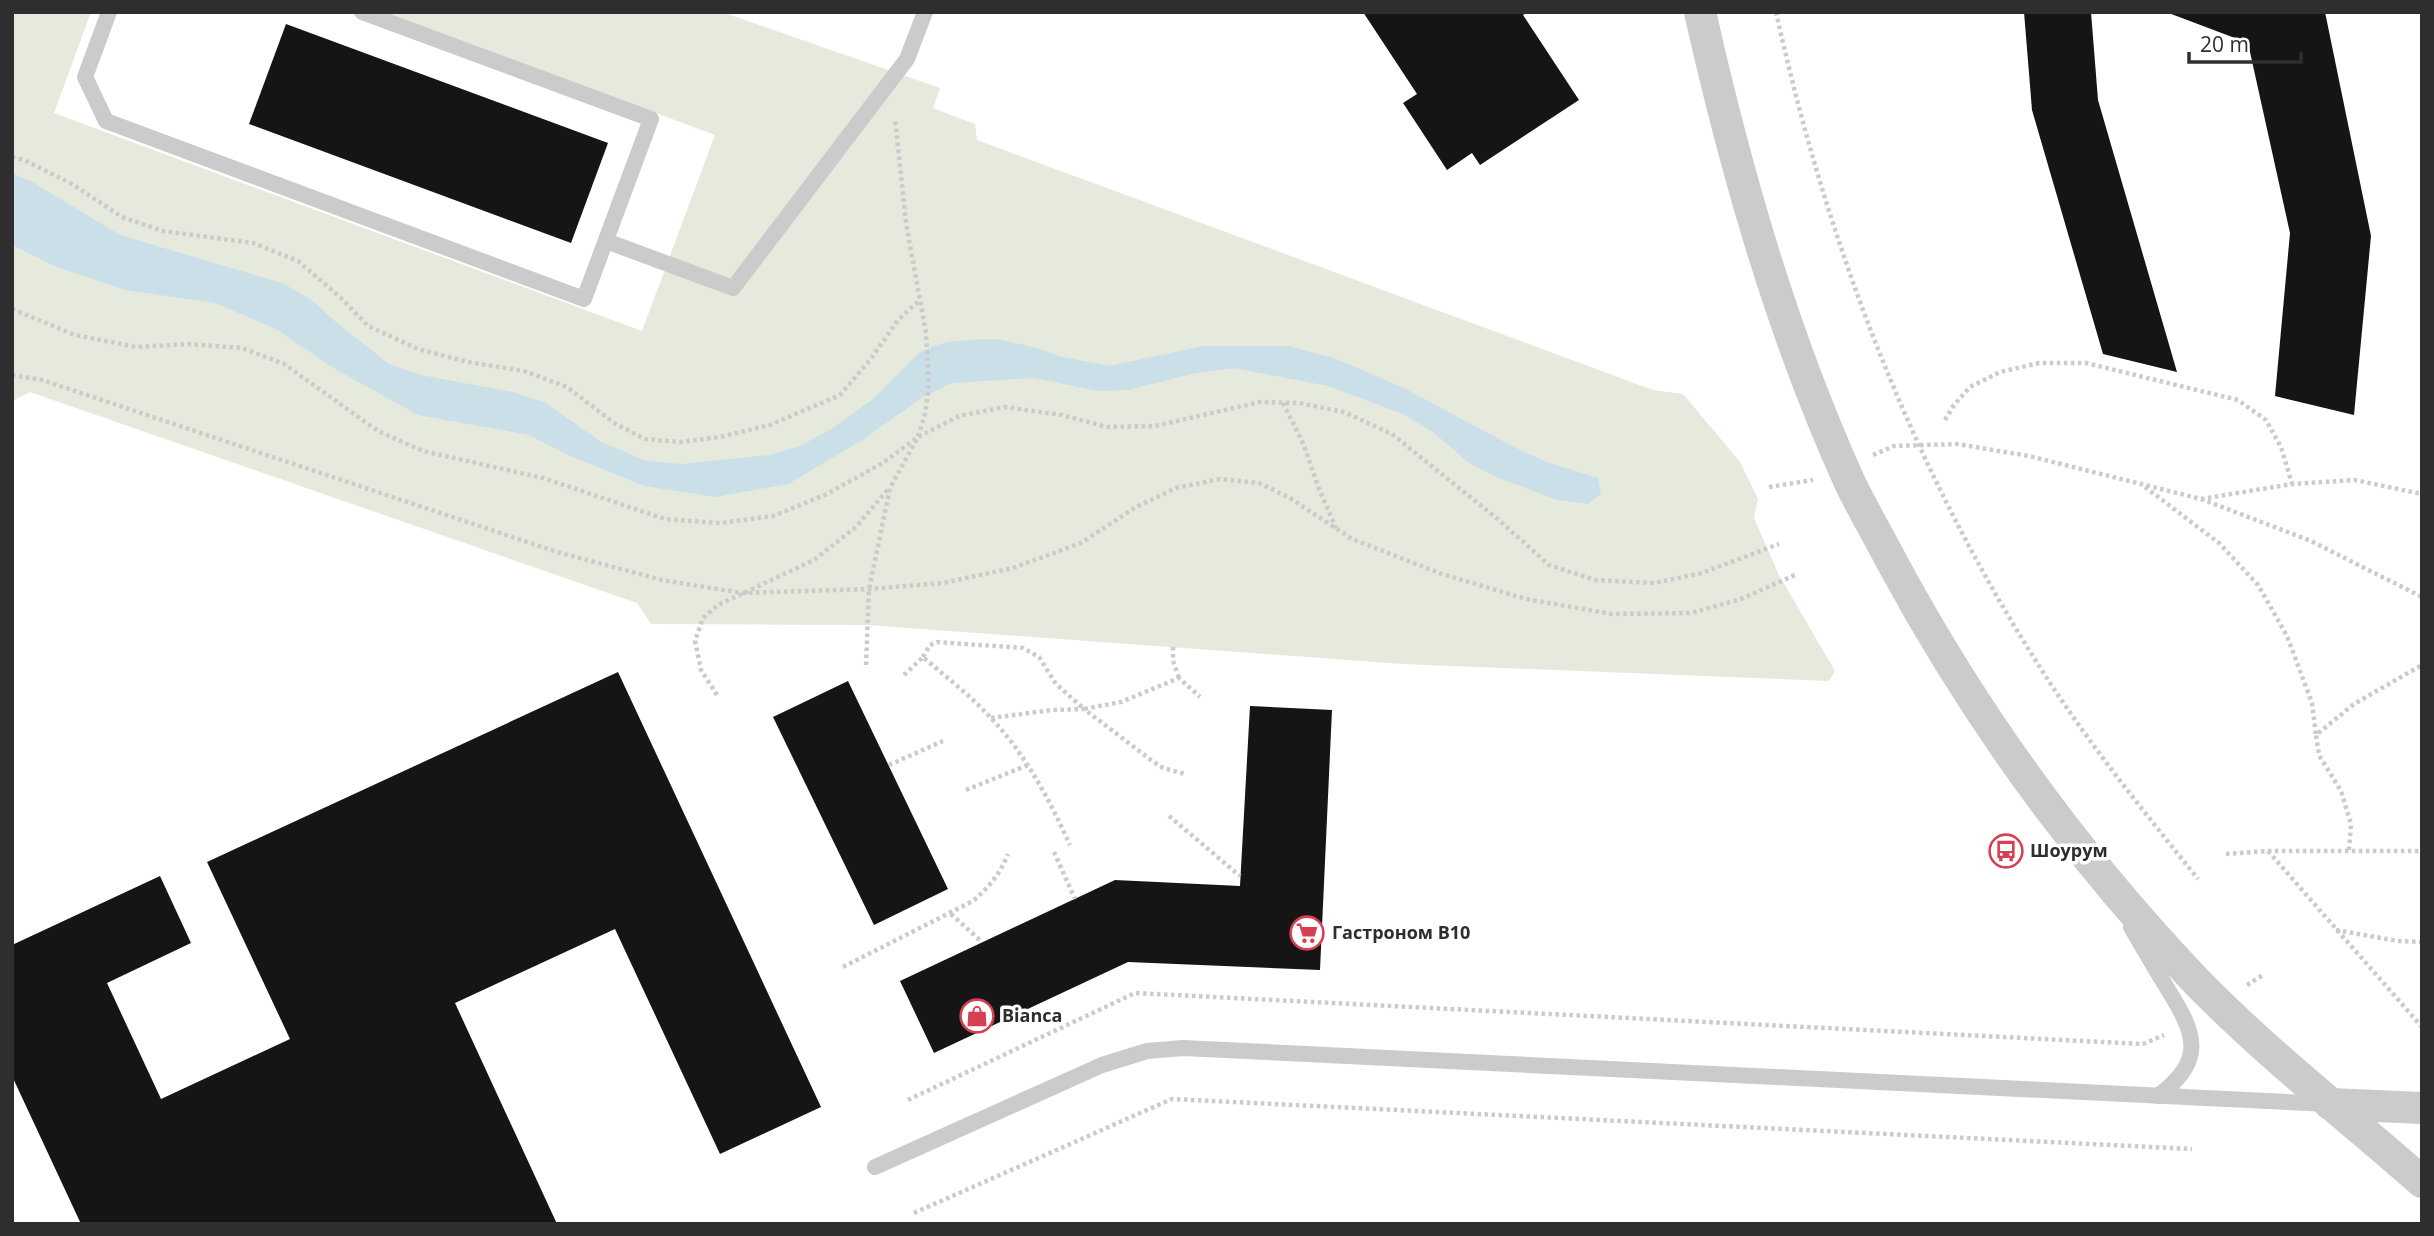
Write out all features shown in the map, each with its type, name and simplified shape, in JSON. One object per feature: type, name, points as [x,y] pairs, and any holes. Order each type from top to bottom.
[{"type":"street","points":[[1700,12],[1739,169],[1782,309],[1820,411],[1853,487],[1964,687],[2013,761],[2132,912],[2265,1049],[2422,1182]]},
{"type":"street","points":[[2330,1104],[2422,1108]]},
{"type":"lane","points":[[109,12],[85,78],[106,121],[584,299],[651,119],[362,12]]},
{"type":"lane","points":[[606,241],[733,288],[906,59],[925,12]]},
{"type":"lane","points":[[2092,863],[2190,1028],[2192,1046],[2185,1068],[2169,1088],[2158,1096]]},
{"type":"lane","points":[[875,1167],[1102,1065],[1147,1051],[1175,1048],[1219,1048],[2330,1104]]},
{"type":"path","points":[[1776,12],[1834,225],[1864,314],[1900,406],[1942,495],[1994,589],[2054,688],[2110,767],[2198,879]]},
{"type":"path","points":[[717,695],[701,670],[695,641],[703,618],[718,605],[814,560],[856,527],[890,488],[918,437],[925,415],[929,385],[926,333],[906,223],[890,80]]},
{"type":"path","points":[[12,157],[24,160],[72,184],[122,217],[163,231],[253,243],[298,261],[340,297],[368,326],[418,349],[468,362],[524,372],[567,387],[614,423],[645,439],[680,442],[720,437],[770,425],[840,395],[870,360],[898,320],[920,300]]},
{"type":"path","points":[[12,309],[75,335],[136,347],[188,344],[242,348],[284,364],[378,431],[423,451],[543,478],[666,519],[720,523],[773,516],[825,495],[881,464],[918,437],[959,416],[1005,407],[1062,415],[1107,427],[1155,426],[1260,402],[1299,403],[1344,412],[1392,434],[1500,521],[1549,565],[1595,580],[1654,583],[1702,573],[1779,544]]},
{"type":"path","points":[[1945,420],[1970,387],[2000,372],[2039,363],[2086,363],[2238,400],[2266,420],[2281,447],[2292,484]]},
{"type":"path","points":[[12,375],[42,380],[557,552],[663,580],[742,593],[869,589],[943,583],[1013,568],[1081,543],[1136,507],[1175,488],[1220,479],[1259,483],[1290,498],[1352,539],[1442,574],[1526,598],[1612,614],[1691,613],[1741,599],[1795,575]]},
{"type":"path","points":[[1283,403],[1303,443],[1336,529]]},
{"type":"path","points":[[1894,446],[1958,444],[2029,456],[2201,499],[2311,541],[2422,597]]},
{"type":"path","points":[[2201,499],[2292,484],[2355,480],[2422,494]]},
{"type":"path","points":[[2141,484],[2219,543],[2258,585],[2287,636],[2312,703],[2319,755],[2341,791],[2351,824],[2349,850]]},
{"type":"path","points":[[866,665],[869,589],[890,488]]},
{"type":"path","points":[[904,675],[923,657],[930,645],[937,642],[1023,648],[1038,657],[1056,684],[1084,709],[1163,768],[1185,774]]},
{"type":"path","points":[[1173,647],[1173,661],[1179,678],[1200,697]]},
{"type":"path","points":[[923,657],[991,718],[1028,765],[1047,796],[1070,845]]},
{"type":"path","points":[[2316,735],[2354,704],[2422,666]]},
{"type":"path","points":[[991,718],[1084,709],[1121,702],[1179,678]]},
{"type":"path","points":[[889,765],[943,741]]},
{"type":"path","points":[[966,790],[1028,765]]},
{"type":"path","points":[[1170,816],[1240,876]]},
{"type":"path","points":[[2226,854],[2268,851],[2422,850]]},
{"type":"path","points":[[2268,851],[2422,1027]]},
{"type":"path","points":[[1054,852],[1075,899]]},
{"type":"path","points":[[843,967],[951,914],[986,891],[1002,870],[1008,854]]},
{"type":"path","points":[[951,914],[982,942]]},
{"type":"path","points":[[2336,930],[2398,941],[2422,942]]},
{"type":"path","points":[[908,1100],[1135,993],[2143,1044]]},
{"type":"path","points":[[914,1213],[1172,1099],[2192,1149]]},
{"type":"shaded area","points":[[12,12],[91,12],[54,113],[642,331],[715,135],[385,12],[722,12],[940,88],[933,108],[975,124],[977,140],[1653,390],[1683,394],[1740,462],[1758,499],[1754,518],[1779,575],[1835,671],[1829,681],[1403,664],[867,625],[651,624],[637,603],[30,392],[12,401]]},
{"type":"water","points":[[12,173],[31,181],[120,235],[282,283],[312,300],[389,364],[421,375],[513,392],[546,403],[601,442],[647,461],[681,464],[770,455],[800,446],[831,429],[873,399],[919,353],[948,342],[998,339],[1041,349],[1058,356],[1109,366],[1203,346],[1289,346],[1334,358],[1404,388],[1544,461],[1598,478],[1601,494],[1588,504],[1557,500],[1496,477],[1469,463],[1433,432],[1403,414],[1328,386],[1234,368],[1196,373],[1128,390],[1097,391],[1034,378],[952,383],[923,397],[861,441],[788,484],[716,497],[644,486],[566,454],[529,435],[418,415],[335,369],[276,329],[215,303],[125,290],[54,266],[12,245]]},
{"type":"building","points":[[1363,12],[1528,12],[1523,15],[1579,100],[1480,165],[1472,153],[1447,170],[1403,103],[1417,94]]},
{"type":"building","points":[[2024,12],[2091,12],[2098,100],[2177,372],[2103,354],[2032,110]]},
{"type":"building","points":[[2166,12],[2325,12],[2371,236],[2354,415],[2275,396],[2290,233],[2248,43]]},
{"type":"building","points":[[286,24],[608,143],[571,243],[249,124]]},
{"type":"building","points":[[618,672],[821,1107],[720,1154],[615,929],[455,1003],[557,1224],[81,1224],[12,1076],[12,945],[160,876],[191,943],[107,983],[161,1099],[290,1039],[207,862]]},
{"type":"building","points":[[848,681],[948,889],[874,925],[773,717]]},
{"type":"building","points":[[1250,706],[1332,710],[1320,970],[1128,962],[934,1053],[900,981],[1115,880],[1240,886]]},
{"type":"place","name":"Шоурум","points":[[2006,851]]},
{"type":"place","name":"Гастроном B10","points":[[1307,933]]},
{"type":"place","name":"Bianca","points":[[977,1016]]}]
